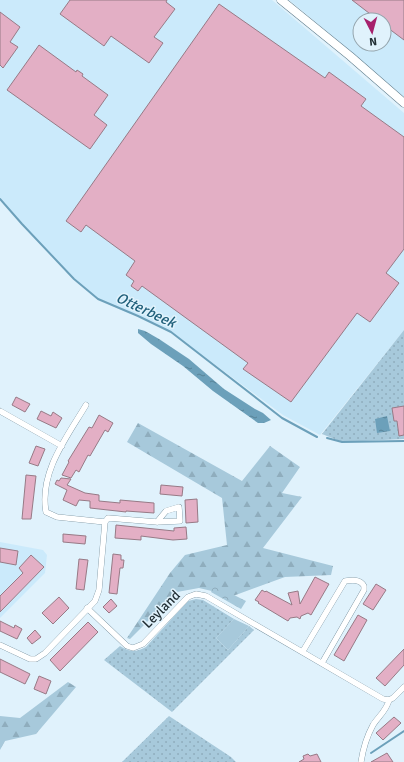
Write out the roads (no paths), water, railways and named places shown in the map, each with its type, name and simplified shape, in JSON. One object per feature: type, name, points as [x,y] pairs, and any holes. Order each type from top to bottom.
[{"type":"street","points":[[281,0],[350,56],[404,103]]},
{"type":"street","points":[[86,405],[50,469],[44,505],[46,512],[57,517],[105,522]]},
{"type":"street","points":[[0,411],[62,446]]},
{"type":"street","points":[[0,645],[30,659],[36,659],[45,653],[95,601],[99,590],[105,522],[108,518],[157,522]]},
{"type":"street","points":[[303,652],[345,581],[356,580],[360,582],[364,586],[364,590],[322,662]]},
{"type":"street","name":"Leyland","points":[[87,608],[127,646],[133,648],[143,644],[188,597],[196,594],[206,596],[384,699],[389,700]]},
{"type":"street","points":[[361,762],[367,738],[374,725],[388,705],[389,700],[404,687]]},
{"type":"water","points":[[138,329],[145,331],[159,339],[189,359],[224,389],[263,413],[271,420],[264,423],[258,423],[213,391],[183,366],[151,344],[138,333]]},
{"type":"water","points":[[387,416],[390,431],[377,433],[375,419]]},
{"type":"waterway","name":"Otterbeek","points":[[0,199],[74,279],[98,299],[171,332],[282,418],[317,437]]},
{"type":"waterway","name":"Otterbeek","points":[[327,438],[342,442],[404,441]]},
{"type":"waterway","points":[[371,753],[404,731]]}]
